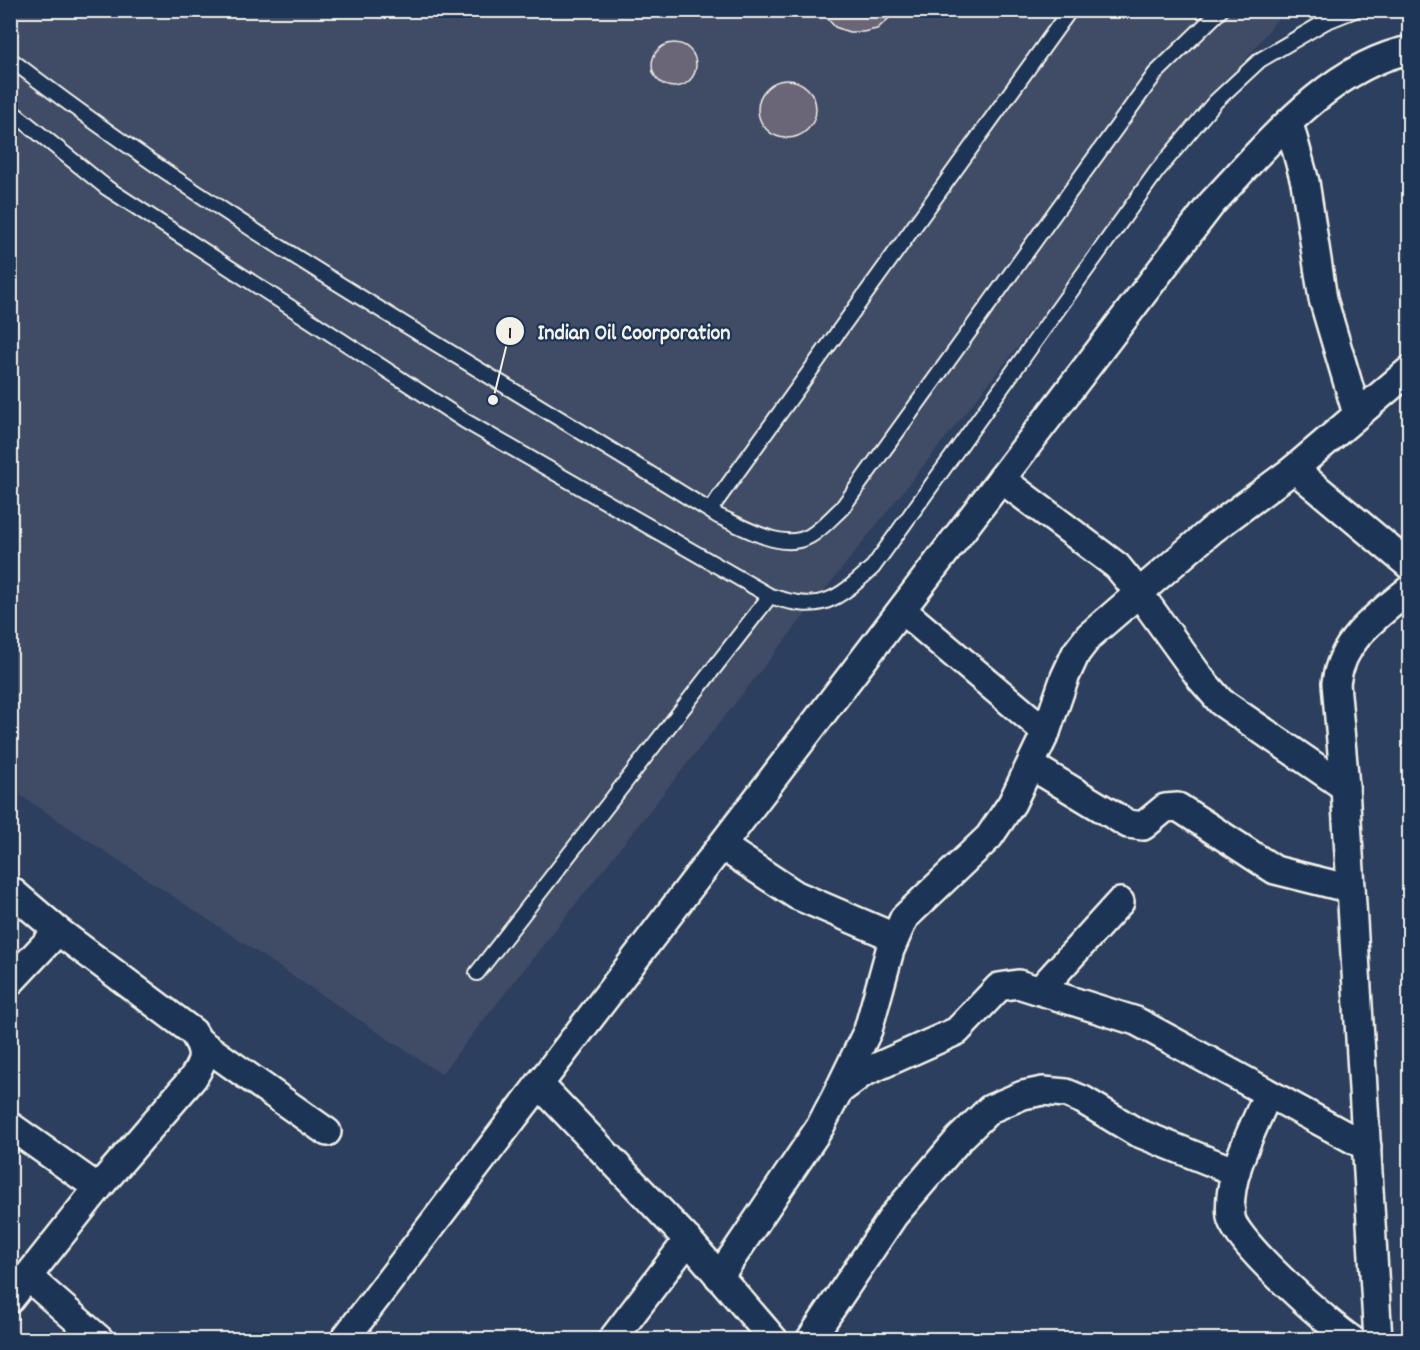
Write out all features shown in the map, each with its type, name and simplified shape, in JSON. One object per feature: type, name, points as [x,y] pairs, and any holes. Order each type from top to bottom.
[{"type":"street","points":[[345,1340],[1212,203],[1289,123],[1326,90],[1365,67],[1410,50]]},
{"type":"street","points":[[1289,123],[1305,182],[1323,299],[1357,414]]},
{"type":"street","points":[[719,1277],[820,1127],[868,1030],[894,937],[904,918],[989,837],[1012,803],[1032,766],[1076,653],[1089,636],[1212,530],[1294,469],[1410,370]]},
{"type":"street","points":[[1294,469],[1410,566]]},
{"type":"street","points":[[1001,479],[1109,559],[1139,593],[1201,679],[1221,702],[1345,787]]},
{"type":"street","points":[[1378,1340],[1345,787],[1336,713],[1338,669],[1347,647],[1367,624],[1410,589]]},
{"type":"street","points":[[902,610],[1046,732]]},
{"type":"street","points":[[1032,766],[1128,824],[1143,826],[1165,808],[1178,807],[1275,870],[1351,889]]},
{"type":"street","points":[[722,846],[796,895],[894,937]]},
{"type":"street","points":[[10,890],[58,931],[193,1032],[201,1043],[327,1132]]},
{"type":"street","points":[[1041,990],[1120,902]]},
{"type":"street","points":[[10,982],[58,931]]},
{"type":"street","points":[[838,1092],[863,1073],[957,1031],[999,987],[1018,984],[1136,1022],[1267,1095],[1367,1147]]},
{"type":"street","points":[[10,1299],[98,1188],[193,1078],[203,1061],[201,1043]]},
{"type":"street","points":[[540,1085],[688,1240],[774,1340]]},
{"type":"street","points":[[810,1340],[894,1215],[952,1148],[990,1109],[1023,1095],[1043,1091],[1066,1093],[1083,1100],[1136,1132],[1236,1173]]},
{"type":"street","points":[[1267,1095],[1236,1173],[1231,1218],[1236,1230],[1246,1242],[1336,1335]]},
{"type":"street","points":[[10,1126],[98,1188]]},
{"type":"street","points":[[612,1340],[688,1240]]},
{"type":"street","points":[[28,1276],[100,1340]]},
{"type":"lane","points":[[710,510],[1070,10]]},
{"type":"lane","points":[[10,59],[152,163],[292,253],[710,510],[768,538],[789,541],[808,537],[835,514],[1155,74],[1221,10]]},
{"type":"lane","points":[[10,110],[107,188],[455,414],[770,596],[797,605],[818,604],[845,593],[873,567],[1157,171],[1215,102],[1260,60],[1325,22],[1355,10]]},
{"type":"lane","points":[[477,973],[770,596]]},
{"type":"shaded area","points":[[10,11],[1284,11],[441,1074],[11,789]]},
{"type":"building","points":[[820,10],[898,10],[877,29],[849,32],[835,27]]},
{"type":"building","points":[[674,43],[690,49],[696,65],[690,81],[674,87],[658,81],[652,65],[658,49]]},
{"type":"building","points":[[787,80],[798,82],[811,93],[816,109],[814,120],[803,133],[787,138],[776,136],[763,125],[758,109],[760,98],[771,85]]},
{"type":"place","name":"Indian Oil Coorporation","points":[[493,400]]}]
